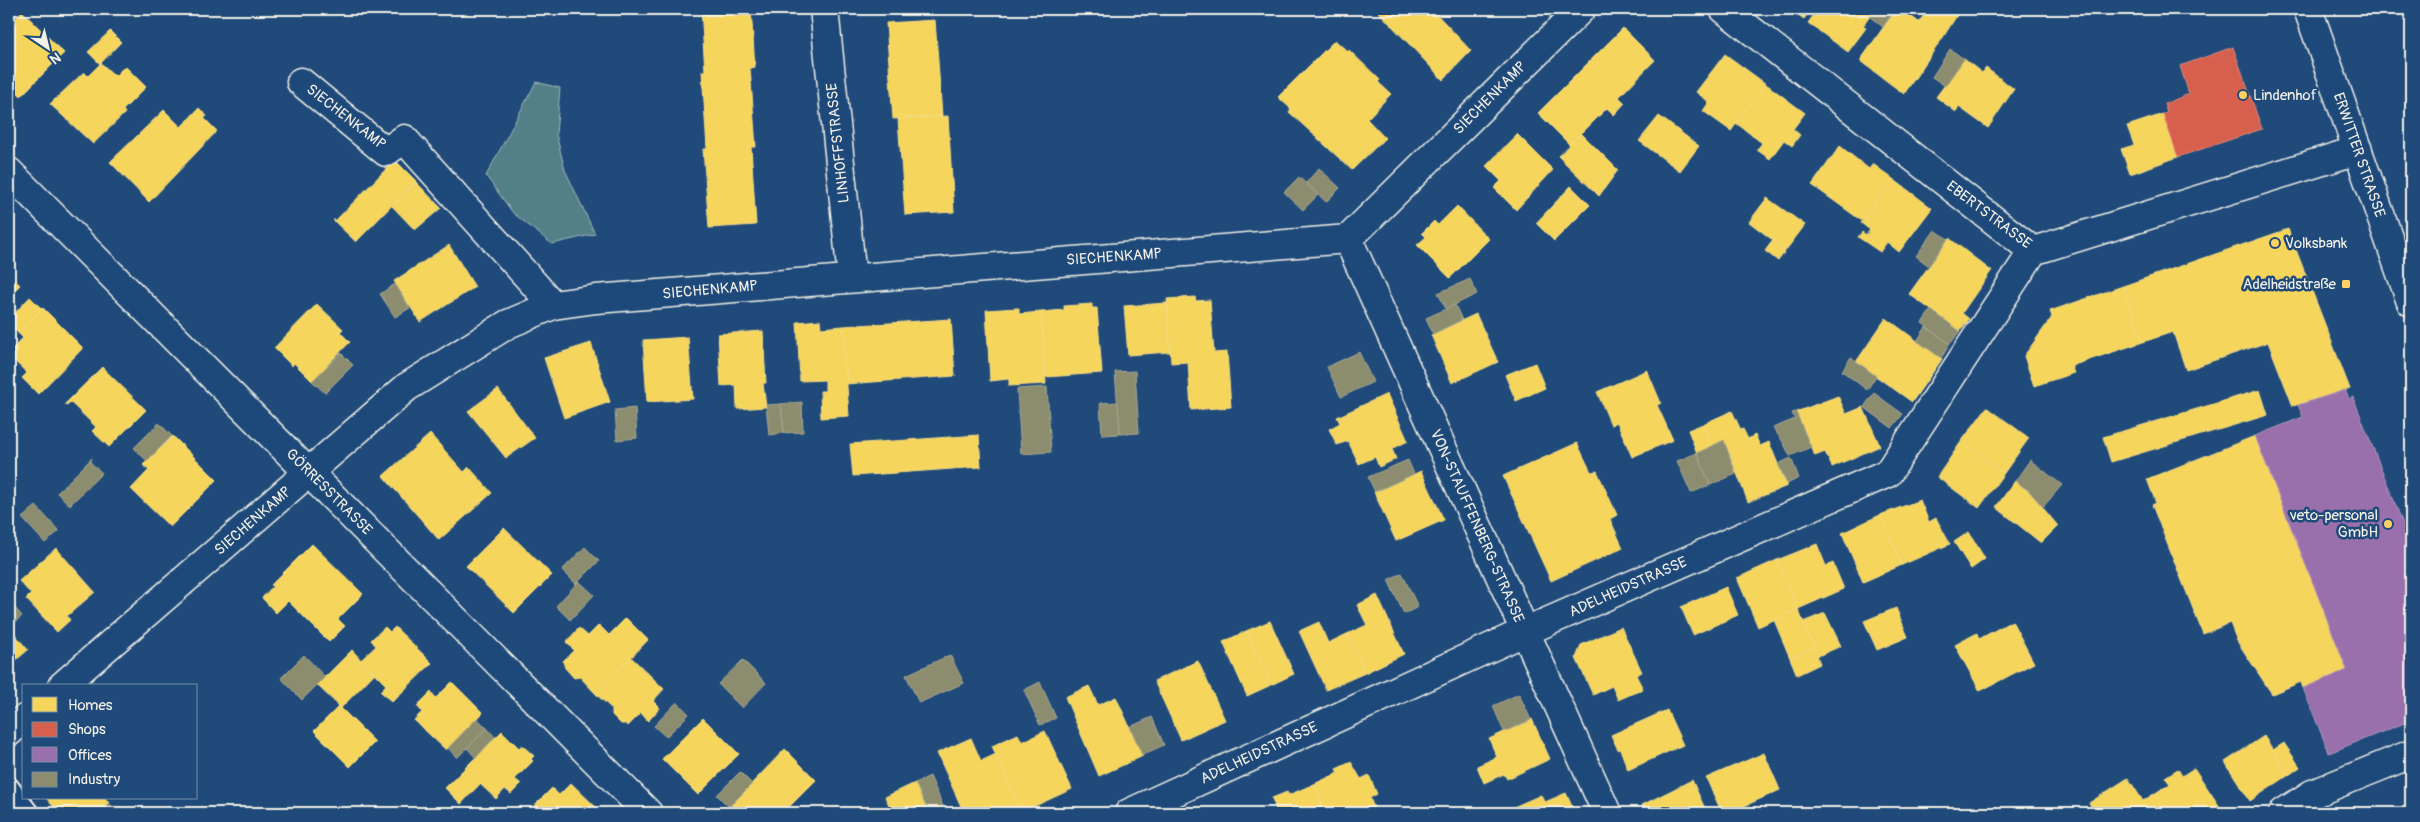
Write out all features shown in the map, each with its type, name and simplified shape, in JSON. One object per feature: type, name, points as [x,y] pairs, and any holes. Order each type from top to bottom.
[{"type":"street","name":"LINHOFFSTRASSE","points":[[824,9],[852,278]]},
{"type":"street","name":"SIECHENKAMP","points":[[64,684],[407,387],[508,324],[553,305],[852,278],[1348,239],[1581,9]]},
{"type":"street","name":"EBERTSTRASSE","points":[[1724,9],[2033,251],[2358,150]]},
{"type":"street","name":"ERWITTER STRASSE","points":[[2308,9],[2411,302]]},
{"type":"street","name":"SIECHENKAMP","points":[[301,82],[386,152],[404,138],[553,305]]},
{"type":"street","name":"GÖRRESSTRASSE","points":[[9,172],[648,813]]},
{"type":"street","name":"VON-STAUFFENBERG-STRASSE","points":[[1348,239],[1607,813]]},
{"type":"street","name":"ADELHEIDSTRASSE","points":[[1129,813],[1524,632],[1888,474],[2033,251]]},
{"type":"street","points":[[9,732],[22,721]]},
{"type":"street","points":[[2283,813],[2312,794],[2411,754]]},
{"type":"lane","points":[[9,788],[28,813]]},
{"type":"green space","points":[[536,82],[560,88],[556,134],[565,170],[595,234],[552,244],[513,213],[486,176]]},
{"type":"building: Homes","points":[[701,9],[751,9],[755,67],[750,68],[756,147],[751,147],[756,225],[709,228],[703,149],[707,149],[702,71],[705,71]]},
{"type":"building: Homes","points":[[1376,9],[1432,9],[1471,51],[1443,80]]},
{"type":"building: Homes","points":[[1789,9],[1811,9],[1804,19]]},
{"type":"building: Homes","points":[[1818,9],[1875,9],[1863,26],[1866,28],[1848,52],[1808,23]]},
{"type":"building: Homes","points":[[1896,9],[1901,9],[1942,39],[1904,94],[1860,61]]},
{"type":"building: Homes","points":[[1928,9],[1955,9],[1959,12],[1942,39],[1919,22]]},
{"type":"building: Homes","points":[[22,11],[64,53],[21,96],[9,84],[9,25]]},
{"type":"building: Homes","points":[[935,20],[942,116],[893,119],[886,23]]},
{"type":"building: Homes","points":[[1623,28],[1655,60],[1619,97],[1625,103],[1614,115],[1607,108],[1570,145],[1538,113]]},
{"type":"building: Homes","points":[[110,31],[121,42],[100,64],[88,52]]},
{"type":"building: Homes","points":[[1335,40],[1348,52],[1349,50],[1380,80],[1378,82],[1391,94],[1367,119],[1385,138],[1352,170],[1289,112],[1291,109],[1278,97]]},
{"type":"building: Homes","points":[[1725,54],[1766,84],[1731,131],[1703,111],[1709,102],[1696,92]]},
{"type":"building: Homes","points":[[1964,59],[1982,73],[1986,68],[2014,89],[1988,128],[1959,107],[1956,112],[1936,97]]},
{"type":"building: Homes","points":[[101,63],[115,76],[125,66],[146,87],[123,110],[125,113],[93,144],[50,104],[84,72],[88,76]]},
{"type":"building: Homes","points":[[1766,84],[1805,113],[1793,129],[1800,135],[1792,146],[1784,140],[1770,159],[1757,150],[1762,143],[1736,123]]},
{"type":"building: Homes","points":[[199,108],[207,116],[204,118],[217,131],[149,202],[110,162],[164,110],[181,127]]},
{"type":"building: Homes","points":[[2163,114],[2178,157],[2130,174],[2121,149],[2134,145],[2127,126]]},
{"type":"building: Homes","points":[[948,116],[954,212],[905,215],[898,119]]},
{"type":"building: Homes","points":[[1659,116],[1699,146],[1680,171],[1639,141]]},
{"type":"building: Homes","points":[[1517,134],[1553,170],[1516,210],[1494,188],[1501,181],[1486,166]]},
{"type":"building: Homes","points":[[1582,134],[1618,170],[1599,196],[1558,156]]},
{"type":"building: Homes","points":[[1840,146],[1869,169],[1873,164],[1893,179],[1862,221],[1812,185]]},
{"type":"building: Homes","points":[[394,159],[416,181],[356,242],[333,220],[336,220]]},
{"type":"building: Homes","points":[[1893,179],[1932,208],[1899,252],[1887,242],[1880,252],[1858,237],[1862,232],[1866,235],[1870,230],[1861,223]]},
{"type":"building: Homes","points":[[416,182],[441,208],[415,230],[392,206]]},
{"type":"building: Homes","points":[[1571,186],[1590,205],[1554,241],[1536,223]]},
{"type":"building: Homes","points":[[1767,198],[1805,225],[1786,250],[1749,222]]},
{"type":"building: Homes","points":[[1457,206],[1489,239],[1450,278],[1417,245],[1426,237],[1422,233],[1434,221],[1438,225]]},
{"type":"building: Homes","points":[[2288,229],[2350,389],[2293,406],[2268,342],[2186,370],[2173,332],[2143,342],[2123,286]]},
{"type":"building: Homes","points":[[1949,238],[1992,270],[1962,313],[1969,319],[1960,331],[1909,294]]},
{"type":"building: Homes","points":[[1773,240],[1786,250],[1778,261],[1765,251]]},
{"type":"building: Homes","points":[[449,245],[475,287],[420,322],[394,281]]},
{"type":"building: Homes","points":[[9,274],[20,285],[9,296]]},
{"type":"building: Homes","points":[[2123,286],[2143,342],[2071,366],[2074,373],[2034,386],[2024,356],[2052,317],[2050,311]]},
{"type":"building: Homes","points":[[30,297],[42,309],[18,333],[9,324],[9,319]]},
{"type":"building: Homes","points":[[1195,297],[1196,301],[1210,300],[1214,353],[1227,352],[1231,407],[1191,410],[1188,362],[1171,363],[1167,299]]},
{"type":"building: Homes","points":[[1167,303],[1170,352],[1128,355],[1124,306]]},
{"type":"building: Homes","points":[[317,304],[343,329],[340,332],[350,342],[312,381],[294,363],[292,366],[274,348]]},
{"type":"building: Homes","points":[[1092,304],[1092,308],[1097,308],[1102,373],[1046,377],[1041,312],[1064,310],[1064,306]]},
{"type":"building: Homes","points":[[43,308],[83,348],[38,394],[22,378],[27,373],[9,356],[9,352],[23,338],[18,333]]},
{"type":"building: Homes","points":[[1019,308],[1019,314],[1041,312],[1046,384],[1009,386],[1009,379],[990,381],[986,310]]},
{"type":"building: Homes","points":[[1476,314],[1498,362],[1452,383],[1431,335]]},
{"type":"building: Homes","points":[[1886,318],[1942,359],[1912,402],[1856,362]]},
{"type":"building: Homes","points":[[951,319],[955,376],[846,384],[843,326]]},
{"type":"building: Homes","points":[[820,320],[821,328],[843,326],[849,416],[821,418],[820,391],[825,391],[825,380],[800,381],[797,322]]},
{"type":"building: Homes","points":[[763,331],[766,383],[763,383],[766,407],[737,409],[736,385],[721,386],[718,334]]},
{"type":"building: Homes","points":[[688,337],[693,399],[647,402],[643,340]]},
{"type":"building: Homes","points":[[591,343],[610,402],[564,418],[544,358]]},
{"type":"building: Homes","points":[[1535,363],[1545,388],[1516,401],[1505,375]]},
{"type":"building: Homes","points":[[102,367],[146,410],[109,447],[92,431],[96,427],[70,402],[67,405],[65,404]]},
{"type":"building: Homes","points":[[1647,370],[1661,403],[1657,405],[1673,440],[1632,457],[1617,422],[1611,425],[1597,392]]},
{"type":"building: Homes","points":[[498,389],[535,438],[506,458],[468,411]]},
{"type":"building: Homes","points":[[2260,390],[2268,415],[2111,462],[2103,437]]},
{"type":"building: Homes","points":[[1387,394],[1408,441],[1392,449],[1396,459],[1379,467],[1375,457],[1359,464],[1348,441],[1337,445],[1329,429],[1340,423],[1337,417]]},
{"type":"building: Homes","points":[[1838,396],[1846,414],[1863,407],[1880,446],[1832,467],[1825,452],[1815,456],[1796,412]]},
{"type":"building: Homes","points":[[1987,407],[2029,438],[2004,473],[1961,442]]},
{"type":"building: Homes","points":[[1732,411],[1741,430],[1743,429],[1748,439],[1755,435],[1760,446],[1769,442],[1787,486],[1748,502],[1724,440],[1712,446],[1703,424]]},
{"type":"building: Homes","points":[[1703,424],[1712,446],[1697,453],[1688,430]]},
{"type":"building: Homes","points":[[430,434],[464,472],[469,467],[492,493],[439,540],[383,476]]},
{"type":"building: Homes","points":[[979,435],[981,467],[853,476],[850,444]]},
{"type":"building: Homes","points":[[173,436],[217,480],[170,527],[131,489],[149,470],[143,465]]},
{"type":"building: Homes","points":[[2255,436],[2347,670],[2303,688],[2301,682],[2272,694],[2237,641],[2230,623],[2203,634],[2152,505],[2156,503],[2147,479]]},
{"type":"building: Homes","points":[[1961,442],[2004,473],[1979,508],[1937,477]]},
{"type":"building: Homes","points":[[1577,443],[1591,472],[1597,471],[1617,515],[1610,519],[1623,548],[1551,581],[1503,476]]},
{"type":"building: Homes","points":[[1421,471],[1444,520],[1396,541],[1374,492]]},
{"type":"building: Homes","points":[[2015,481],[2029,491],[2058,526],[2041,543],[1996,507]]},
{"type":"building: Homes","points":[[1920,500],[1929,522],[1936,518],[1950,544],[1902,565],[1880,515]]},
{"type":"building: Homes","points":[[1880,515],[1902,565],[1863,582],[1842,533]]},
{"type":"building: Homes","points":[[504,528],[552,575],[514,613],[466,566]]},
{"type":"building: Homes","points":[[1969,532],[1985,559],[1971,569],[1954,542]]},
{"type":"building: Homes","points":[[312,544],[363,594],[338,619],[345,626],[329,642],[288,601],[276,613],[262,598],[273,586],[271,585]]},
{"type":"building: Homes","points":[[1817,544],[1826,566],[1833,563],[1844,589],[1798,609],[1777,560]]},
{"type":"building: Homes","points":[[56,548],[95,592],[67,616],[70,620],[57,632],[26,599],[31,594],[19,581]]},
{"type":"building: Homes","points":[[1777,560],[1798,609],[1758,627],[1737,578]]},
{"type":"building: Homes","points":[[1726,587],[1738,615],[1693,635],[1681,607]]},
{"type":"building: Homes","points":[[1377,595],[1404,654],[1365,673],[1347,634],[1367,625],[1357,605]]},
{"type":"building: Homes","points":[[1896,608],[1908,637],[1877,650],[1864,621]]},
{"type":"building: Homes","points":[[1798,609],[1814,647],[1790,658],[1774,620]]},
{"type":"building: Homes","points":[[1825,613],[1841,646],[1818,656],[1803,622]]},
{"type":"building: Homes","points":[[626,618],[648,640],[596,694],[580,677],[574,678],[565,668],[563,661],[574,650],[566,642],[579,628],[588,636],[599,625],[609,635]]},
{"type":"building: Homes","points":[[1270,621],[1294,674],[1271,685],[1246,631]]},
{"type":"building: Homes","points":[[2012,621],[2034,663],[1980,691],[1955,645],[1977,633],[1979,639]]},
{"type":"building: Homes","points":[[1319,622],[1328,643],[1347,634],[1365,673],[1326,690],[1299,631]]},
{"type":"building: Homes","points":[[9,627],[28,650],[9,666]]},
{"type":"building: Homes","points":[[385,627],[390,632],[395,627],[432,663],[392,702],[380,691],[386,685],[361,660],[376,646],[371,640]]},
{"type":"building: Homes","points":[[1621,627],[1642,672],[1636,675],[1643,689],[1618,700],[1612,686],[1593,695],[1576,658],[1581,645]]},
{"type":"building: Homes","points":[[1246,631],[1271,685],[1247,696],[1223,642]]},
{"type":"building: Homes","points":[[1814,647],[1820,664],[1797,675],[1790,658]]},
{"type":"building: Homes","points":[[352,650],[374,674],[341,708],[317,685]]},
{"type":"building: Homes","points":[[631,657],[664,689],[653,701],[660,708],[648,721],[641,713],[628,726],[621,724],[612,715],[612,709],[596,694]]},
{"type":"building: Homes","points":[[1198,661],[1225,720],[1181,740],[1154,681]]},
{"type":"building: Homes","points":[[452,682],[483,713],[446,750],[414,720],[422,712],[417,706],[431,692],[436,698]]},
{"type":"building: Homes","points":[[1089,686],[1098,705],[1116,697],[1143,756],[1099,776],[1065,697]]},
{"type":"building: Homes","points":[[339,706],[375,742],[350,767],[314,731]]},
{"type":"building: Homes","points":[[1667,710],[1683,745],[1628,770],[1620,749],[1618,750],[1611,735]]},
{"type":"building: Homes","points":[[703,718],[739,754],[698,795],[662,759]]},
{"type":"building: Homes","points":[[1532,719],[1550,759],[1507,779],[1504,774],[1484,783],[1477,766],[1497,757],[1489,739]]},
{"type":"building: Homes","points":[[502,731],[519,748],[522,745],[534,756],[531,759],[533,761],[515,779],[521,784],[511,794],[505,789],[496,799],[480,784],[461,804],[445,788]]},
{"type":"building: Homes","points":[[1045,731],[1072,789],[1022,812],[992,746],[1018,734],[1022,742]]},
{"type":"building: Homes","points":[[2264,736],[2289,775],[2250,801],[2225,762]]},
{"type":"building: Homes","points":[[971,738],[981,761],[996,754],[1022,812],[964,813],[937,753]]},
{"type":"building: Homes","points":[[2284,743],[2300,767],[2289,775],[2273,750]]},
{"type":"building: Homes","points":[[785,749],[816,780],[783,813],[739,813],[731,805]]},
{"type":"building: Homes","points":[[1764,753],[1780,790],[1729,813],[1722,813],[1706,778]]},
{"type":"building: Homes","points":[[1351,762],[1361,779],[1369,775],[1377,794],[1370,798],[1376,813],[1327,813],[1314,784],[1338,773],[1336,769]]},
{"type":"building: Homes","points":[[2194,768],[2224,813],[2170,813],[2157,792],[2170,784],[2165,777],[2178,769],[2182,776]]},
{"type":"building: Homes","points":[[2128,778],[2143,801],[2157,792],[2170,813],[2096,813],[2089,803]]},
{"type":"building: Homes","points":[[1692,780],[1707,813],[1646,813],[1642,805]]},
{"type":"building: Homes","points":[[571,783],[602,813],[528,812],[552,788],[559,795]]},
{"type":"building: Homes","points":[[915,783],[929,813],[893,813],[885,797]]},
{"type":"building: Homes","points":[[1314,784],[1327,813],[1277,813],[1272,798],[1287,792],[1289,795]]},
{"type":"building: Homes","points":[[1566,793],[1575,813],[1511,813],[1509,809],[1541,795],[1545,802]]},
{"type":"building: Homes","points":[[48,800],[107,800],[109,803],[98,813],[87,813],[81,807],[74,813],[59,813]]},
{"type":"building: Shops","points":[[2233,47],[2262,129],[2178,157],[2163,114],[2167,113],[2164,104],[2189,94],[2180,66]]},
{"type":"building: Offices","points":[[2345,390],[2349,399],[2353,397],[2411,544],[2411,712],[2404,714],[2407,722],[2329,753],[2303,688],[2347,670],[2255,436],[2303,417],[2298,405]]},
{"type":"building: Industry","points":[[1875,9],[1896,9],[1883,27],[1870,17]]},
{"type":"building: Industry","points":[[1950,49],[1964,59],[1945,86],[1932,77]]},
{"type":"building: Industry","points":[[1319,168],[1340,188],[1326,202],[1306,183]]},
{"type":"building: Industry","points":[[1299,177],[1318,195],[1303,210],[1284,192]]},
{"type":"building: Industry","points":[[1935,230],[1948,239],[1929,266],[1916,256]]},
{"type":"building: Industry","points":[[1470,279],[1477,294],[1446,309],[1438,293]]},
{"type":"building: Industry","points":[[395,284],[410,308],[395,317],[380,294]]},
{"type":"building: Industry","points":[[1455,305],[1462,320],[1433,334],[1426,318]]},
{"type":"building: Industry","points":[[1931,310],[1960,331],[1950,344],[1922,323]]},
{"type":"building: Industry","points":[[1926,327],[1950,344],[1941,358],[1917,341]]},
{"type":"building: Industry","points":[[1359,352],[1373,382],[1341,397],[1327,367]]},
{"type":"building: Industry","points":[[341,353],[353,365],[325,393],[312,381]]},
{"type":"building: Industry","points":[[1851,357],[1876,376],[1867,390],[1842,371]]},
{"type":"building: Industry","points":[[1135,371],[1139,433],[1120,434],[1115,372]]},
{"type":"building: Industry","points":[[1047,387],[1051,452],[1021,454],[1017,389]]},
{"type":"building: Industry","points":[[1874,393],[1903,414],[1892,428],[1864,407]]},
{"type":"building: Industry","points":[[802,402],[803,432],[784,433],[781,404]]},
{"type":"building: Industry","points":[[1118,402],[1120,434],[1102,435],[1100,403]]},
{"type":"building: Industry","points":[[781,404],[784,433],[769,435],[766,405]]},
{"type":"building: Industry","points":[[635,408],[637,438],[617,440],[615,410]]},
{"type":"building: Industry","points":[[1796,412],[1811,447],[1790,456],[1773,428],[1795,419],[1792,413]]},
{"type":"building: Industry","points":[[159,423],[172,436],[147,461],[134,448]]},
{"type":"building: Industry","points":[[1724,440],[1736,474],[1710,485],[1697,453]]},
{"type":"building: Industry","points":[[1697,453],[1710,485],[1691,493],[1677,461]]},
{"type":"building: Industry","points":[[92,458],[90,462],[102,473],[70,505],[57,493]]},
{"type":"building: Industry","points":[[1791,458],[1799,478],[1787,484],[1778,464]]},
{"type":"building: Industry","points":[[1408,460],[1414,474],[1375,492],[1368,477]]},
{"type":"building: Industry","points":[[2030,460],[2062,485],[2043,507],[2029,491],[2015,481]]},
{"type":"building: Industry","points":[[36,506],[59,531],[45,543],[22,518]]},
{"type":"building: Industry","points":[[585,547],[599,561],[576,584],[562,570]]},
{"type":"building: Industry","points":[[1402,573],[1418,607],[1404,614],[1388,580]]},
{"type":"building: Industry","points":[[579,581],[594,595],[570,620],[556,606]]},
{"type":"building: Industry","points":[[9,601],[22,616],[9,627]]},
{"type":"building: Industry","points":[[304,655],[325,677],[302,700],[281,678]]},
{"type":"building: Industry","points":[[950,655],[964,683],[919,703],[906,675]]},
{"type":"building: Industry","points":[[743,660],[766,683],[742,708],[718,684]]},
{"type":"building: Industry","points":[[1040,682],[1056,718],[1040,725],[1024,690]]},
{"type":"building: Industry","points":[[1519,694],[1531,720],[1504,732],[1493,706]]},
{"type":"building: Industry","points":[[677,702],[689,714],[666,737],[654,726]]},
{"type":"building: Industry","points":[[1152,717],[1164,745],[1142,755],[1130,727]]},
{"type":"building: Industry","points":[[477,718],[487,728],[457,758],[448,748]]},
{"type":"building: Industry","points":[[487,728],[495,737],[476,758],[467,748]]},
{"type":"building: Industry","points":[[740,772],[752,784],[729,807],[717,795]]},
{"type":"building: Industry","points":[[930,776],[943,806],[929,813],[915,783]]},
{"type":"building: Industry","points":[[109,803],[118,813],[98,813]]},
{"type":"place","name":"Lindenhof","points":[[2243,95]]},
{"type":"place","name":"Volksbank","points":[[2275,243]]},
{"type":"place","name":"Adelheidstraße","points":[[2346,284]]},
{"type":"place","name":"veto-personal GmbH","points":[[2388,524]]}]
